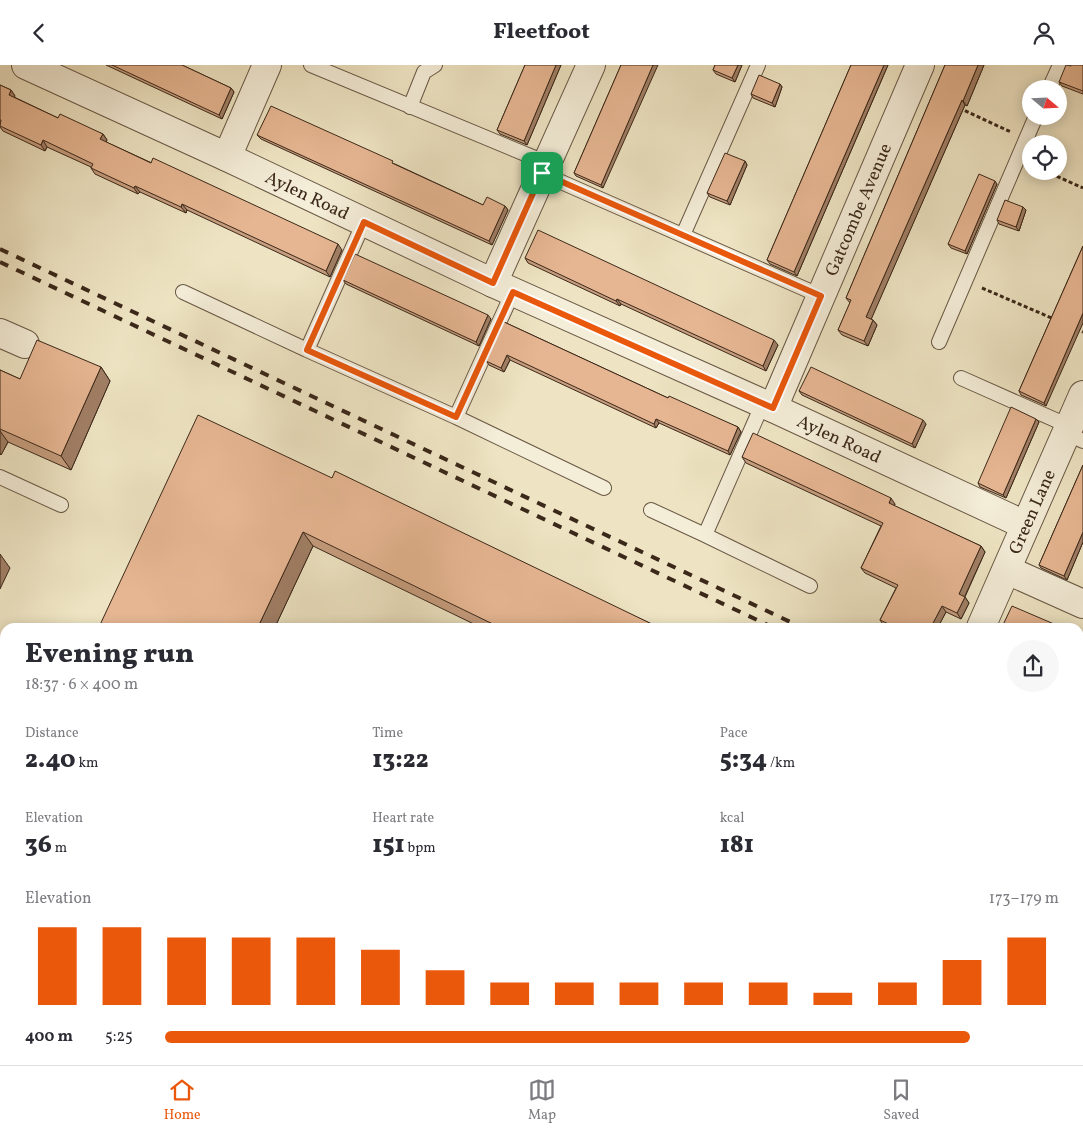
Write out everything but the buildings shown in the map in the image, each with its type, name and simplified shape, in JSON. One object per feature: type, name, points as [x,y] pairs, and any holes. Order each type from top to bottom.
[{"type":"street","name":"Aylen Road","points":[[26,65],[503,287],[768,405],[1025,525]]},
{"type":"street","points":[[227,157],[267,65]]},
{"type":"street","points":[[503,287],[545,168],[591,65]]},
{"type":"street","name":"Gatcombe Avenue","points":[[768,405],[821,296],[920,65]]},
{"type":"street","points":[[0,333],[25,344]]},
{"type":"street","name":"Green Lane","points":[[983,623],[1025,525],[1073,433],[1083,395]]},
{"type":"street","points":[[1007,570],[1083,604]]},
{"type":"lane","points":[[311,65],[545,168],[684,235],[821,296]]},
{"type":"lane","points":[[410,107],[424,72],[434,65]]},
{"type":"lane","points":[[684,235],[758,65]]},
{"type":"lane","points":[[1053,80],[1060,65]]},
{"type":"lane","points":[[939,341],[1022,148]]},
{"type":"lane","points":[[307,350],[364,222]]},
{"type":"lane","points":[[456,417],[503,287]]},
{"type":"lane","points":[[183,292],[456,417],[604,488]]},
{"type":"lane","points":[[961,378],[1073,433]]},
{"type":"lane","points":[[705,535],[768,405]]},
{"type":"lane","points":[[0,477],[61,505]]},
{"type":"lane","points":[[651,510],[810,585]]},
{"type":"path","points":[[955,106],[1022,137]]},
{"type":"path","points":[[1065,180],[1083,188]]},
{"type":"path","points":[[965,281],[1056,320]]},
{"type":"path","points":[[1074,328],[1083,332]]},
{"type":"railway","points":[[0,249],[793,623]]},
{"type":"railway","points":[[0,262],[764,623]]},
{"type":"route","points":[[542,173],[821,296],[773,408],[513,292],[456,417],[307,350],[364,222],[493,283],[542,173]]}]
